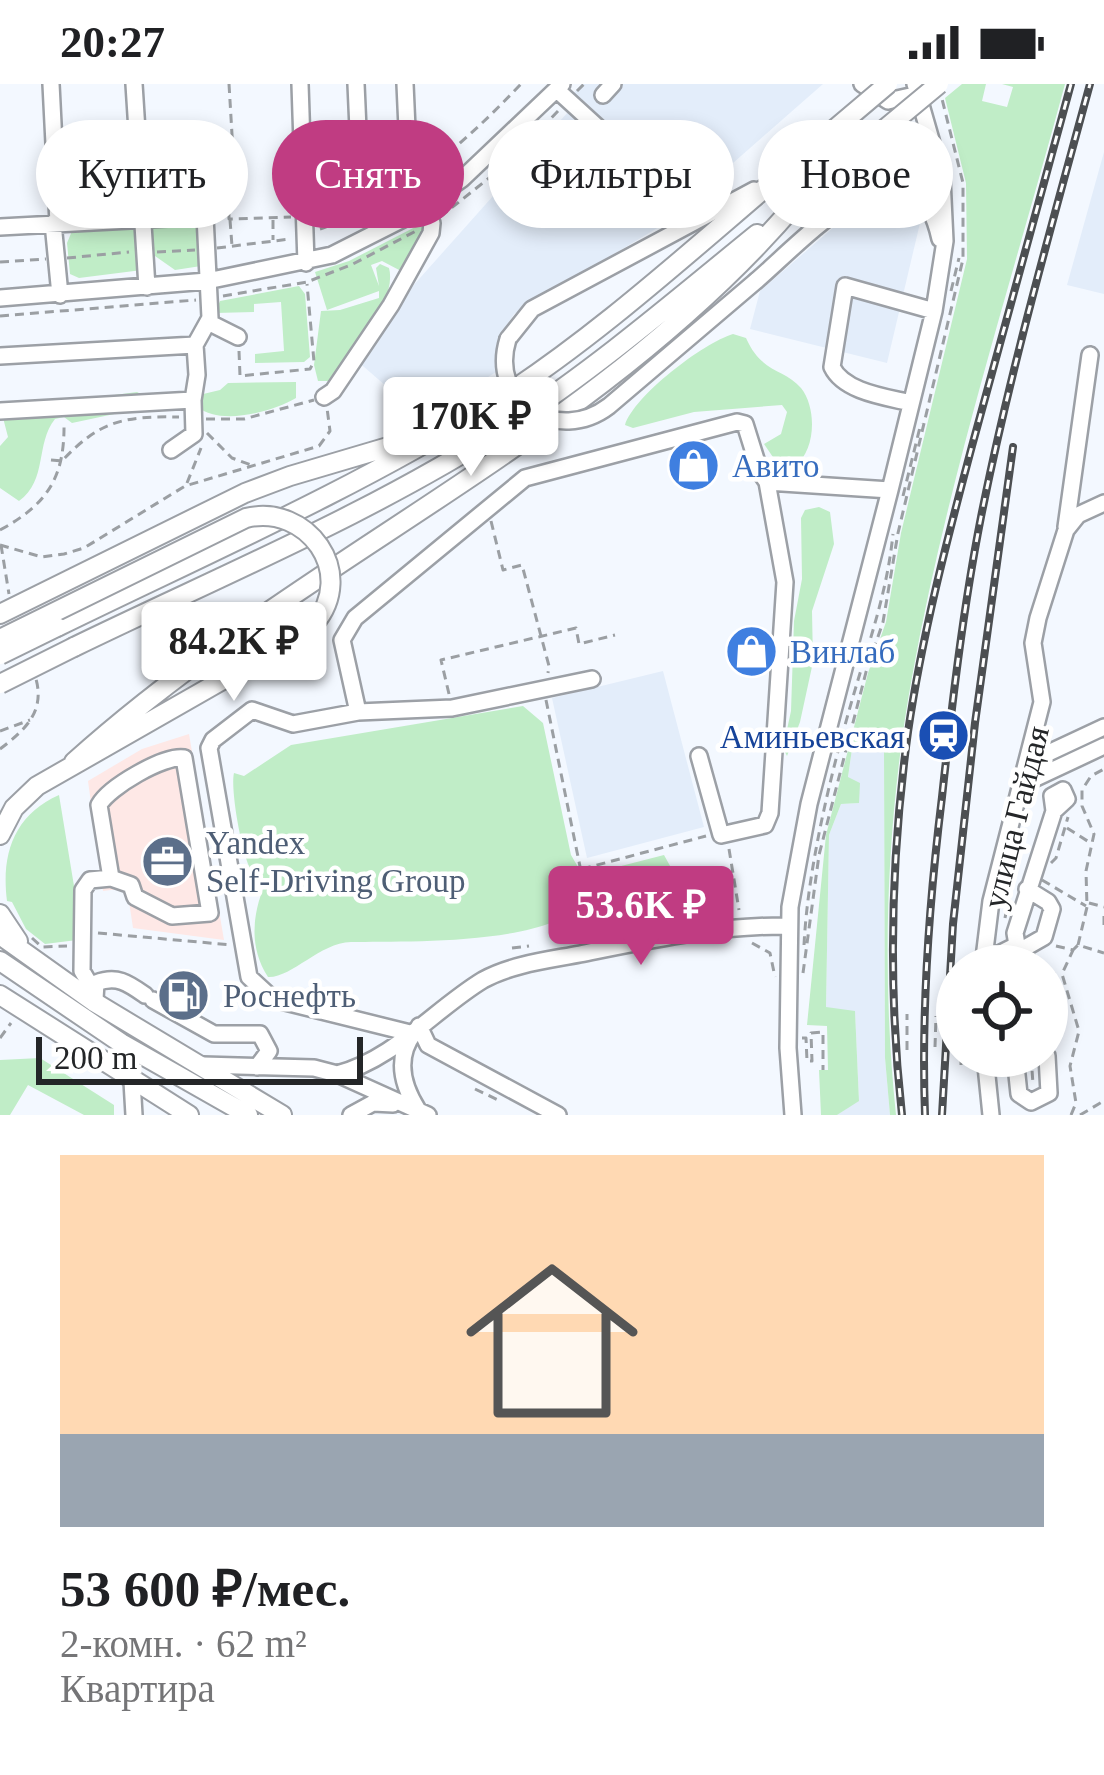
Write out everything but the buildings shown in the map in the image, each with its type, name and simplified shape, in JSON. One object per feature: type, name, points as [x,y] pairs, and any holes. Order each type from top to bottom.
[{"type":"main road","points":[[845,120],[887,84]]},
{"type":"main road","points":[[897,120],[939,86]]},
{"type":"main road","points":[[0,655],[363,476],[460,422],[569,347],[758,193]]},
{"type":"main road","points":[[0,684],[369,503],[508,425],[629,337],[764,228]]},
{"type":"main road","points":[[74,762],[229,639],[558,420],[718,288],[773,228]]},
{"type":"main road","points":[[5,608],[245,493],[460,422]]},
{"type":"main road","points":[[0,639],[246,518],[272,514],[293,520],[324,552],[330,578],[327,602],[313,624],[74,762],[25,796],[0,835]]},
{"type":"main road","points":[[0,914],[27,955]]},
{"type":"main road","points":[[0,935],[282,1115]]},
{"type":"main road","points":[[0,961],[121,1043],[248,1115]]},
{"type":"main road","points":[[0,995],[189,1115]]},
{"type":"street","points":[[51,84],[52,120]]},
{"type":"street","points":[[134,84],[137,120]]},
{"type":"street","points":[[299,84],[299,120]]},
{"type":"street","points":[[356,84],[358,120]]},
{"type":"street","points":[[405,84],[407,120]]},
{"type":"street","points":[[793,1115],[789,926],[809,804],[934,310],[945,241],[942,178],[917,89],[888,101],[862,84]]},
{"type":"street","points":[[464,177],[560,87],[593,120]]},
{"type":"street","points":[[758,188],[532,309],[508,339],[504,372],[516,399],[559,423],[587,419],[609,406],[817,228]]},
{"type":"street","points":[[0,227],[36,224]]},
{"type":"street","points":[[56,228],[60,295]]},
{"type":"street","points":[[145,228],[147,286]]},
{"type":"street","points":[[171,450],[194,434],[195,345],[210,323],[206,228]]},
{"type":"street","points":[[300,228],[306,263]]},
{"type":"street","points":[[0,298],[147,286],[209,290],[306,263],[385,228]]},
{"type":"street","points":[[324,397],[333,392],[391,305],[431,228]]},
{"type":"street","points":[[937,228],[942,266]]},
{"type":"street","points":[[911,403],[847,385],[836,376],[832,367],[845,286],[934,310]]},
{"type":"street","points":[[210,323],[238,337]]},
{"type":"street","points":[[0,356],[195,345]]},
{"type":"street","name":"улица Гайдая","points":[[986,945],[991,901],[1042,702],[1033,643],[1066,530],[1090,355]]},
{"type":"street","points":[[0,411],[196,412]]},
{"type":"street","points":[[358,712],[343,635],[355,618],[488,507],[538,471],[737,422],[748,427],[767,482],[785,582],[770,813],[760,828],[722,833],[700,756]]},
{"type":"street","points":[[767,482],[890,490]]},
{"type":"street","name":"улица Гайдая","points":[[1066,530],[1078,515],[1104,503]]},
{"type":"street","points":[[393,588],[398,606]]},
{"type":"street","points":[[558,1115],[428,1045],[414,1029],[273,998],[249,977],[209,745],[246,713],[255,711],[293,724],[358,712],[452,708],[592,679]]},
{"type":"street","points":[[1027,763],[1104,727]]},
{"type":"street","points":[[1021,785],[1104,746]]},
{"type":"street","points":[[95,997],[82,971],[83,890],[90,880],[111,878],[130,884],[135,897],[172,916],[210,913],[184,758],[171,757],[102,798],[99,805],[111,878]]},
{"type":"street","points":[[1022,945],[1015,933],[1027,889],[1043,869],[1062,812]]},
{"type":"street","points":[[1027,889],[1052,909],[1044,938],[1037,945]]},
{"type":"street","points":[[338,1074],[374,1059],[486,978],[505,970],[706,930],[789,926]]},
{"type":"street","points":[[82,971],[90,979],[123,980],[214,1034],[260,1034],[268,1051],[257,1066]]},
{"type":"street","points":[[95,997],[96,983],[108,978]]},
{"type":"street","points":[[414,1029],[401,1063],[411,1099],[424,1113]]},
{"type":"street","points":[[200,1065],[314,1068],[424,1113]]},
{"type":"street","points":[[987,1077],[991,1115]]},
{"type":"street","points":[[1017,1077],[1018,1094],[1035,1102],[1049,1093],[1048,1077]]},
{"type":"street","points":[[133,1081],[134,1115]]},
{"type":"street","points":[[351,1115],[374,1103],[402,1104]]},
{"type":"path","points":[[229,84],[231,120]]},
{"type":"path","points":[[464,140],[521,84]]},
{"type":"path","points":[[803,975],[819,855],[883,622],[898,533],[963,259],[958,154],[939,86]]},
{"type":"path","points":[[231,228],[232,246]]},
{"type":"path","points":[[273,228],[273,242]]},
{"type":"path","points":[[0,262],[273,242],[295,228]]},
{"type":"path","points":[[238,337],[240,376],[310,368],[314,362],[307,282]]},
{"type":"path","points":[[0,316],[290,284]]},
{"type":"path","points":[[5,608],[1,545],[42,557],[84,548],[185,485],[319,446],[326,440],[330,423],[324,397],[244,419],[196,412],[128,418],[103,425],[82,438],[62,460],[51,460]]},
{"type":"path","points":[[0,530],[32,513],[52,486],[62,460],[63,408]]},
{"type":"path","points":[[196,412],[218,448],[251,465]]},
{"type":"path","points":[[185,485],[201,452],[196,412]]},
{"type":"path","points":[[488,507],[503,570],[522,565],[542,636],[549,666],[544,689],[593,935]]},
{"type":"path","points":[[446,682],[440,660],[575,628],[579,644],[615,635]]},
{"type":"path","points":[[0,749],[32,719],[39,686]]},
{"type":"path","points":[[0,731],[32,719]]},
{"type":"path","points":[[1073,798],[1091,776],[1104,769]]},
{"type":"path","points":[[1068,962],[1087,905],[1086,871],[1094,834],[1082,806],[1082,790]]},
{"type":"path","points":[[1062,812],[1065,827],[1056,858],[1043,869],[1040,879],[1087,905],[1104,907]]},
{"type":"path","points":[[1065,827],[1092,844]]},
{"type":"path","points":[[580,870],[722,833],[739,910]]},
{"type":"path","points":[[1104,916],[1104,926]]},
{"type":"path","points":[[23,930],[42,947],[84,939],[242,946]]},
{"type":"path","points":[[752,943],[770,953],[775,994]]},
{"type":"path","points":[[512,948],[529,946]]},
{"type":"path","points":[[1068,948],[1104,953]]},
{"type":"path","points":[[1068,995],[1078,1031],[1070,1066],[1076,1103],[1071,1115]]},
{"type":"path","points":[[907,1014],[907,1050]]},
{"type":"path","points":[[935,1047],[936,1016]]},
{"type":"path","points":[[0,1038],[11,1023]]},
{"type":"path","points":[[802,1061],[802,1033],[823,1032],[823,1070]]},
{"type":"path","points":[[802,1038],[806,1038],[807,1061],[812,1061],[811,1033]]},
{"type":"path","points":[[1033,1077],[1035,1102]]},
{"type":"path","points":[[475,1089],[498,1100]]},
{"type":"path","points":[[1080,1115],[1102,1102]]},
{"type":"path","points":[[1076,1103],[1094,1108]]},
{"type":"shaded area","points":[[582,84],[823,84],[782,120],[758,120],[758,141],[734,162],[734,120],[561,120]]},
{"type":"shaded area","points":[[1104,152],[1104,294],[1067,285]]},
{"type":"shaded area","points":[[488,202],[488,228],[657,228],[514,314],[498,339],[496,372],[423,418],[356,360],[362,343]]},
{"type":"shaded area","points":[[833,228],[919,228],[887,363],[750,329],[760,291]]},
{"type":"shaded area","points":[[663,671],[704,827],[587,858],[552,698]]},
{"type":"shaded area","points":[[189,734],[224,940],[133,928],[127,888],[103,891],[88,781],[142,749]]},
{"type":"shaded area","points":[[852,749],[884,749],[885,1058],[890,1115],[837,1115],[859,1100],[855,1012],[826,1008],[829,835],[841,804],[858,803],[848,778]]},
{"type":"green space","points":[[962,84],[986,84],[982,101],[1007,107],[1013,87],[1002,84],[1065,84],[962,453],[903,731],[889,896],[896,1115],[890,1115],[885,1058],[884,750],[852,749],[848,777],[860,783],[859,803],[841,804],[829,835],[826,1007],[855,1011],[859,1101],[837,1115],[821,1115],[819,1070],[828,1070],[827,1026],[807,1025],[826,835],[886,622],[901,533],[967,259],[966,183],[945,98]]},
{"type":"green space","points":[[139,228],[142,270],[79,278],[70,274],[67,243],[72,231]]},
{"type":"green space","points":[[150,228],[201,228],[201,266],[175,270],[155,256]]},
{"type":"green space","points":[[413,228],[423,228],[425,233],[401,271],[382,261],[371,265],[379,286],[376,268],[380,264],[389,268],[387,296],[332,381],[318,381],[314,365],[321,311],[340,310],[379,298],[379,291],[327,310],[315,272],[349,261]]},
{"type":"green space","points":[[299,286],[305,294],[310,357],[304,362],[255,363],[255,354],[284,351],[281,302],[254,304],[254,312],[215,313],[220,301]]},
{"type":"green space","points":[[733,334],[746,338],[759,358],[806,396],[812,417],[810,440],[795,466],[777,463],[764,444],[781,434],[787,412],[782,405],[694,412],[633,428],[625,425],[641,400],[671,372]]},
{"type":"green space","points":[[296,382],[296,398],[260,412],[219,416],[198,407],[199,395],[228,383]]},
{"type":"green space","points":[[137,392],[149,398],[133,410],[72,423],[64,417],[55,419],[28,492],[19,501],[0,488],[0,446],[8,437],[1,410]]},
{"type":"green space","points":[[819,507],[830,512],[834,544],[812,611],[813,662],[787,756],[783,748],[791,711],[794,621],[802,579],[801,518],[805,510]]},
{"type":"green space","points":[[523,706],[543,723],[571,855],[578,867],[590,874],[664,855],[679,882],[678,891],[600,914],[581,902],[565,916],[540,927],[508,934],[339,944],[268,977],[254,931],[265,884],[252,872],[244,851],[234,773],[244,776],[291,745]]},
{"type":"green space","points":[[59,795],[74,886],[77,940],[45,944],[26,929],[7,901],[6,867],[21,825]]},
{"type":"green space","points":[[40,1058],[114,1105],[114,1115],[84,1115],[28,1085],[10,1115],[0,1115],[0,1060]]},
{"type":"railway","points":[[902,1115],[893,923],[902,779],[914,696],[953,517],[1071,84]]},
{"type":"railway","points":[[925,1115],[930,916],[969,586],[1005,408],[1090,84]]},
{"type":"railway","points":[[942,1115],[953,924],[1013,447]]},
{"type":"place","name":"Авито","points":[[693,465]]},
{"type":"place","name":"Винлаб","points":[[751,651]]},
{"type":"place","name":"Аминьевская","points":[[944,736]]},
{"type":"place","name":"Yandex Self-Driving Group","points":[[167,861]]},
{"type":"place","name":"Роснефть","points":[[184,995]]}]
